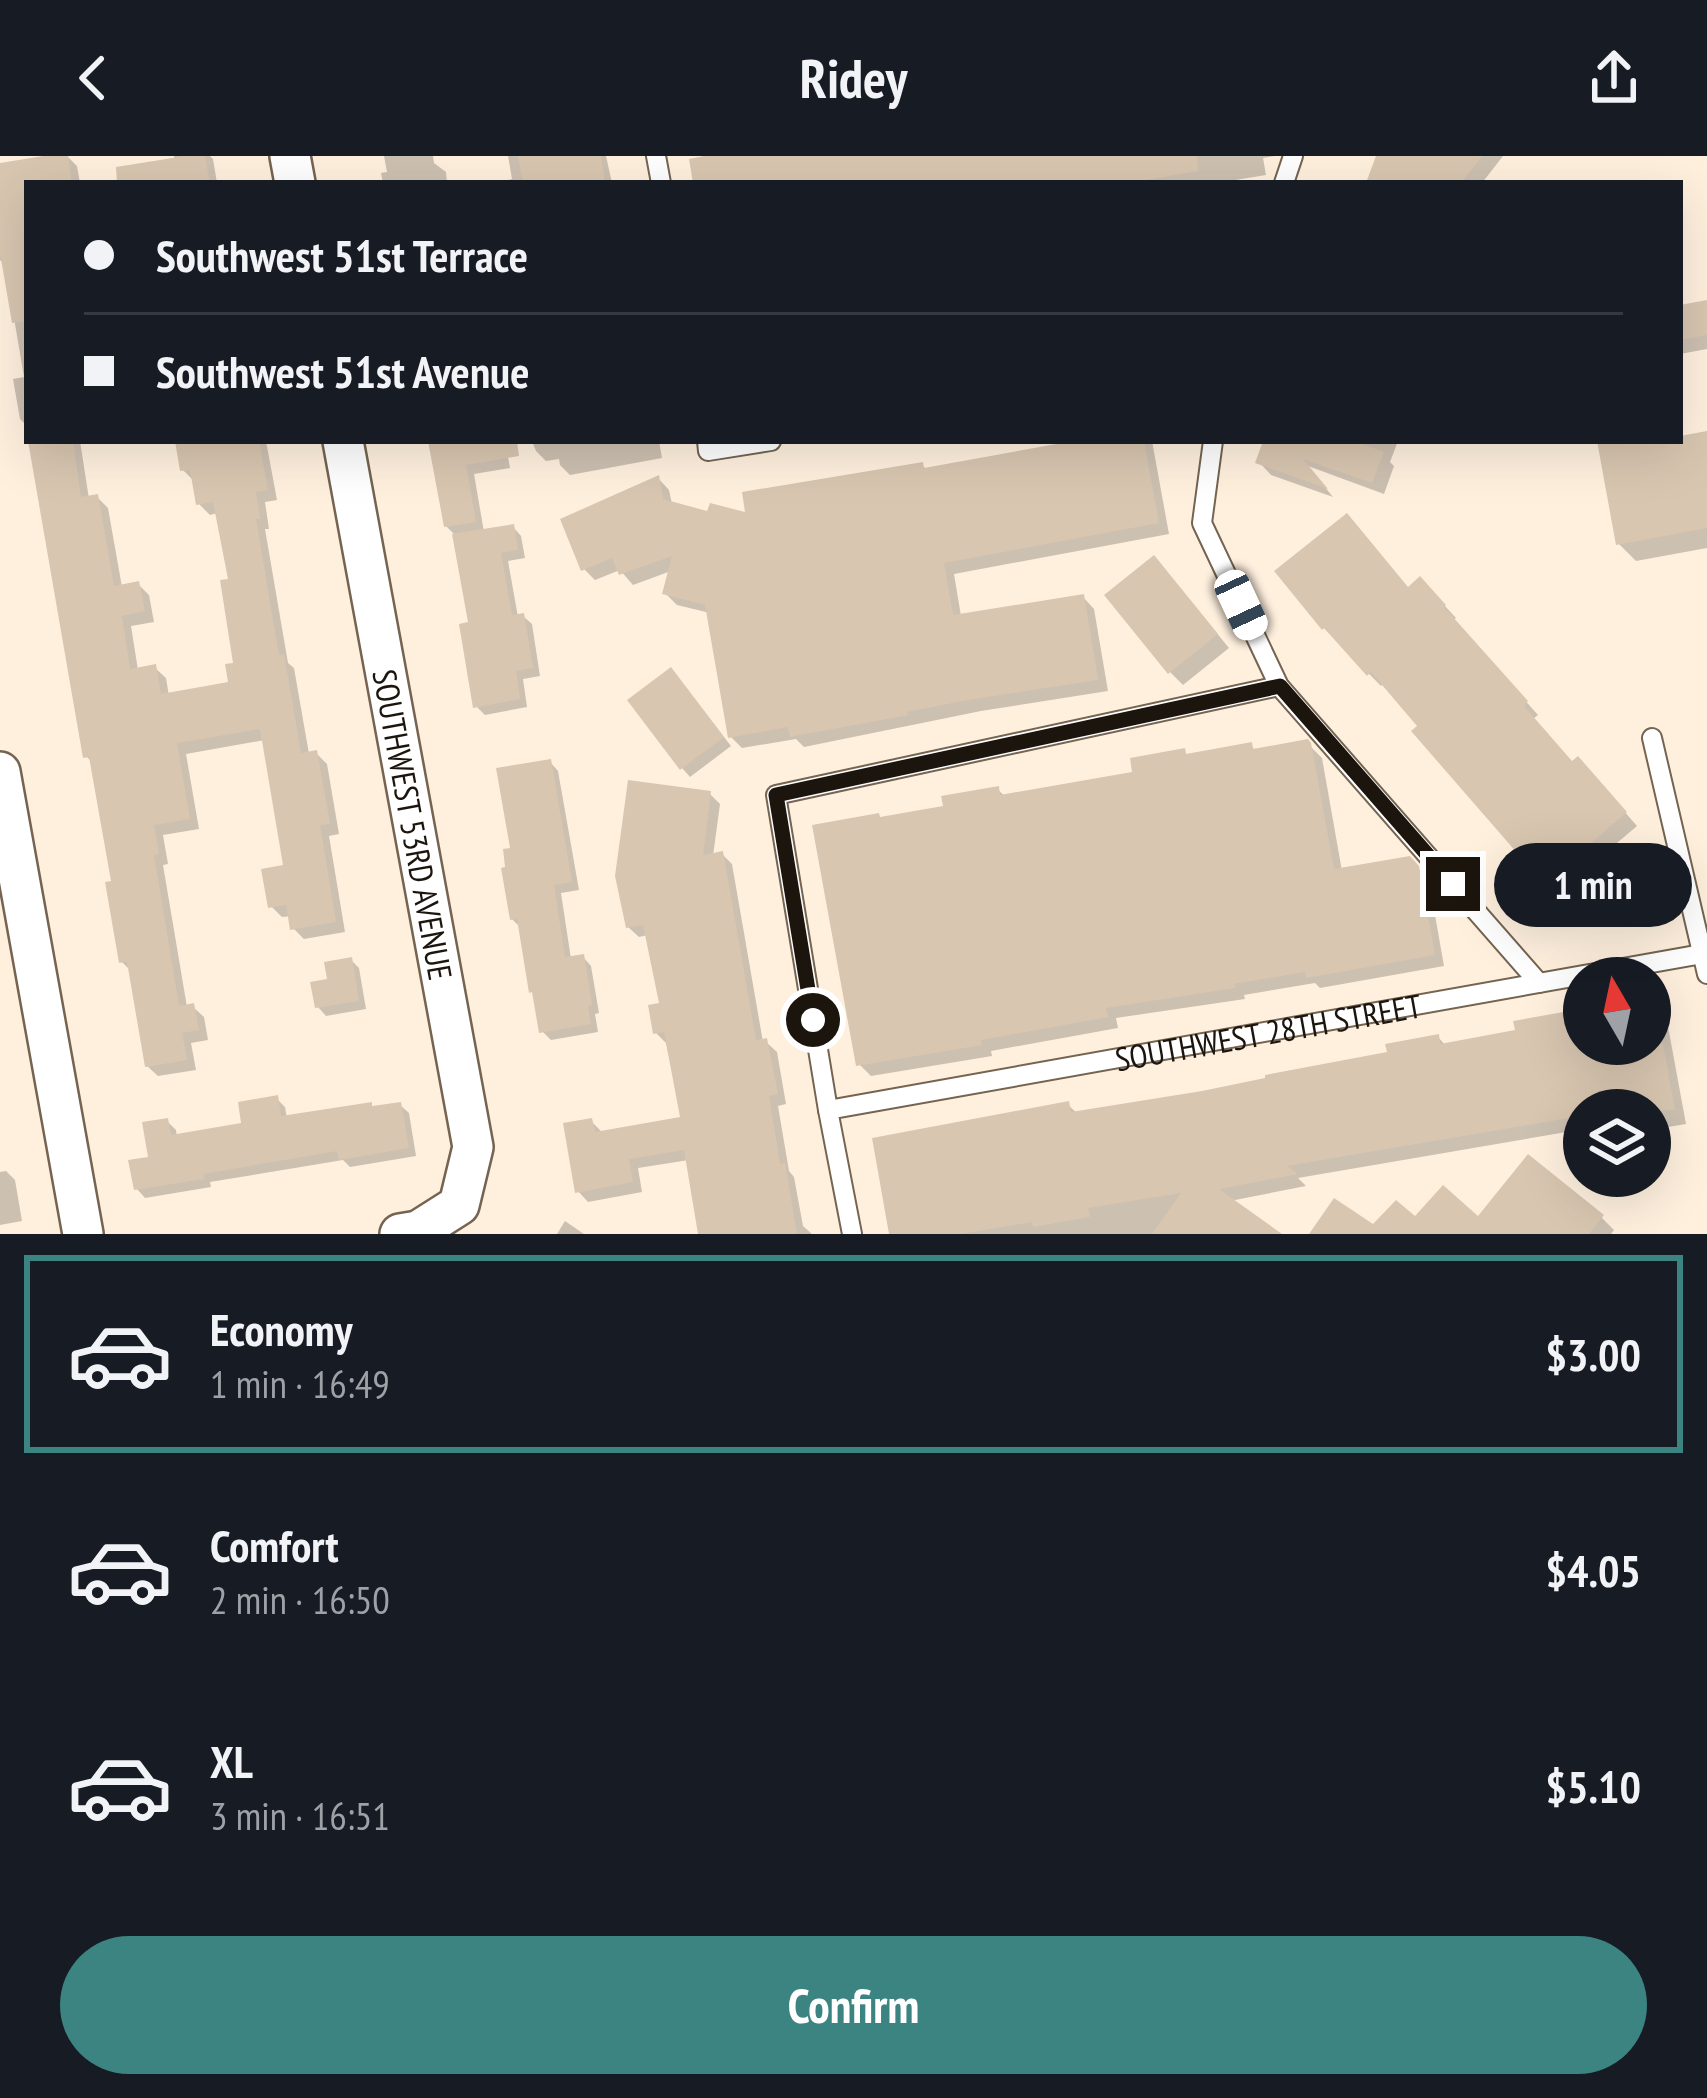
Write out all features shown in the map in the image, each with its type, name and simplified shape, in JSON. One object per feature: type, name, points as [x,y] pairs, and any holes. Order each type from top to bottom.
[{"type":"street","name":"SOUTHWEST 53RD AVENUE","points":[[344,444],[473,1147],[459,1205],[418,1231],[400,1234]]},
{"type":"street","points":[[0,772],[83,1234]]},
{"type":"lane","points":[[1213,444],[1202,523],[1280,686],[1539,983]]},
{"type":"lane","points":[[852,1234],[776,795],[1280,686]]},
{"type":"lane","points":[[1652,738],[1706,960]]},
{"type":"lane","name":"SOUTHWEST 28TH STREET","points":[[828,1110],[1539,983],[1706,960]]},
{"type":"building","points":[[68,156],[72,180],[24,180],[24,321],[12,323],[0,253],[0,163]]},
{"type":"building","points":[[205,156],[209,180],[117,180],[116,167]]},
{"type":"building","points":[[518,156],[601,156],[605,180],[522,180]]},
{"type":"building","points":[[1197,156],[1198,171],[1146,180],[692,180],[689,159]]},
{"type":"building","points":[[1376,156],[1482,156],[1463,180],[1367,180]]},
{"type":"building","points":[[1707,300],[1707,335],[1683,339],[1683,304]]},
{"type":"building","points":[[1707,431],[1707,528],[1616,545],[1598,444],[1683,444],[1683,435]]},
{"type":"building","points":[[29,444],[73,444],[81,497],[98,494],[114,586],[139,581],[145,611],[122,616],[130,669],[156,664],[161,694],[228,682],[225,664],[233,663],[220,580],[228,579],[213,502],[196,505],[190,470],[180,471],[176,444],[260,444],[268,490],[256,492],[260,519],[256,519],[301,753],[317,750],[330,824],[320,825],[336,922],[290,930],[286,905],[268,908],[261,869],[283,865],[260,729],[177,743],[190,819],[154,825],[159,854],[154,855],[179,1006],[194,1003],[199,1030],[182,1033],[187,1060],[145,1067],[127,962],[119,963],[105,882],[111,881],[89,757],[83,758]]},
{"type":"building","points":[[429,444],[517,444],[519,456],[466,465],[476,522],[444,527]]},
{"type":"building","points":[[1056,444],[1145,444],[1159,523],[944,563],[953,615],[1084,594],[1098,680],[968,700],[790,737],[788,727],[728,738],[705,605],[662,594],[672,556],[619,575],[612,558],[581,571],[560,519],[659,475],[663,499],[707,511],[710,503],[745,512],[742,492],[923,462],[924,468]]},
{"type":"building","points":[[1262,444],[1362,444],[1384,452],[1372,483],[1303,459],[1328,489],[1255,463]]},
{"type":"building","points":[[1347,513],[1408,587],[1420,576],[1528,701],[1524,706],[1572,761],[1578,756],[1627,812],[1544,884],[1411,731],[1417,726],[1371,672],[1367,676],[1322,630],[1274,571]]},
{"type":"building","points":[[514,524],[518,550],[501,553],[512,615],[524,613],[533,668],[516,671],[520,699],[473,708],[459,624],[468,622],[452,534]]},
{"type":"building","points":[[1154,555],[1218,634],[1168,674],[1104,595]]},
{"type":"building","points":[[671,667],[724,737],[680,770],[627,700]]},
{"type":"building","points":[[1308,739],[1334,869],[1410,856],[1419,866],[1435,955],[1306,978],[1305,972],[1106,1008],[1108,1017],[856,1066],[812,825],[943,806],[941,796],[999,786],[1000,795],[1132,772],[1130,758],[1185,748],[1186,754],[1252,742],[1253,749]]},
{"type":"building","points":[[551,759],[572,882],[554,885],[565,957],[584,954],[592,1005],[588,1006],[591,1024],[539,1033],[517,919],[510,920],[501,868],[505,867],[503,849],[510,848],[496,768]]},
{"type":"building","points":[[628,780],[711,791],[703,855],[723,851],[756,1040],[767,1038],[778,1094],[769,1096],[797,1234],[698,1234],[684,1150],[629,1159],[633,1182],[575,1193],[563,1123],[592,1118],[595,1132],[680,1117],[664,1032],[653,1034],[648,1005],[659,1003],[643,925],[626,928],[615,876]]},
{"type":"building","points":[[352,957],[359,1001],[315,1008],[310,982],[327,979],[324,962]]},
{"type":"building","points":[[1563,1012],[1563,1065],[1667,1065],[1675,1110],[1671,1110],[1671,1089],[1563,1089],[1563,1119],[1287,1166],[1298,1174],[1219,1189],[1282,1234],[1152,1234],[1181,1193],[1088,1208],[1090,1217],[1033,1227],[1032,1222],[961,1234],[889,1234],[872,1138],[1069,1101],[1071,1112],[1202,1091],[1387,1052],[1385,1044],[1439,1034],[1440,1044],[1515,1030],[1513,1021]]},
{"type":"building","points":[[278,1095],[281,1116],[401,1102],[409,1148],[339,1160],[337,1151],[134,1190],[128,1160],[148,1157],[142,1122],[168,1118],[171,1135],[241,1123],[238,1102]]},
{"type":"building","points":[[1528,1154],[1563,1182],[1563,1197],[1582,1197],[1604,1215],[1589,1234],[1309,1234],[1334,1198],[1373,1224],[1396,1200],[1415,1216],[1443,1185],[1478,1216]]},
{"type":"route","points":[[813,1020],[776,795],[1280,686],[1453,884]]}]
